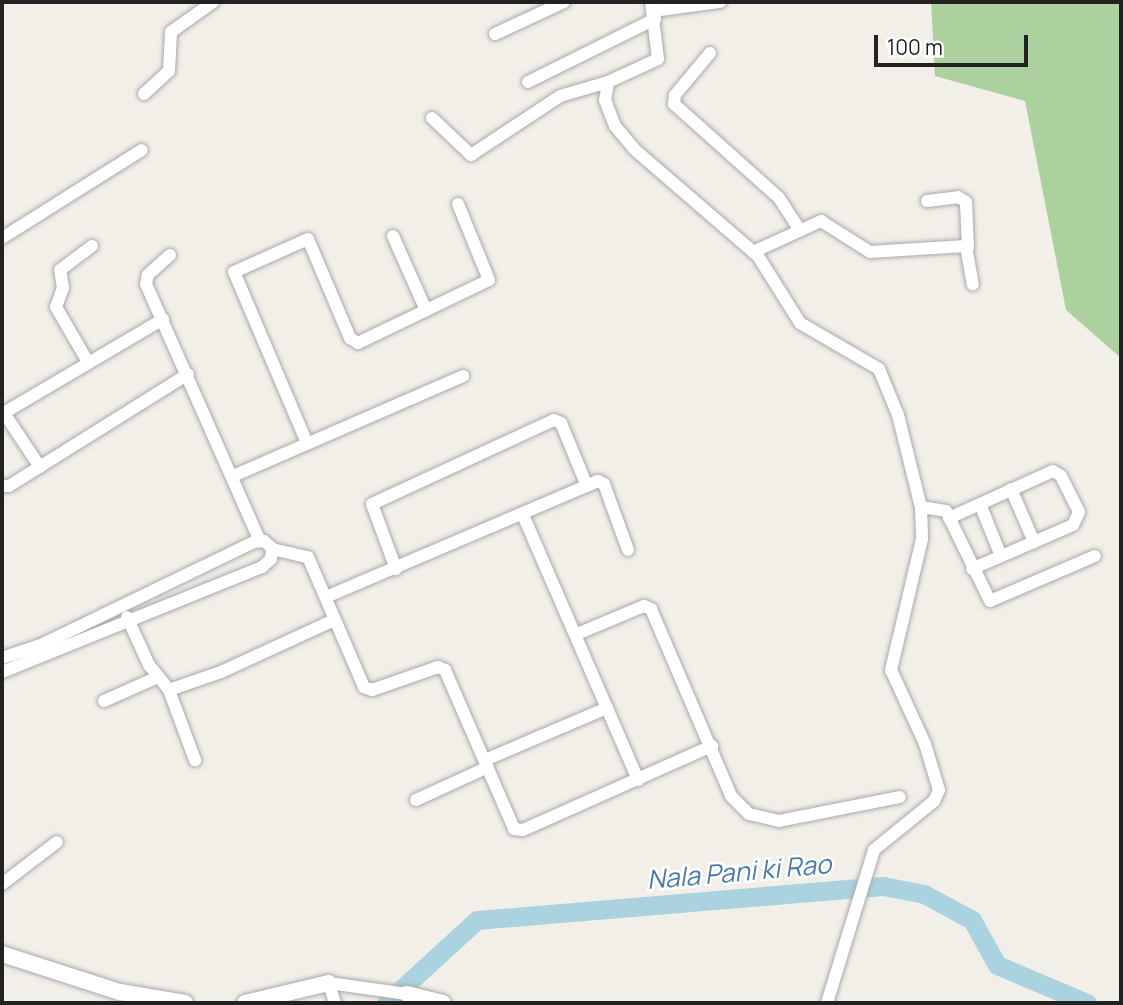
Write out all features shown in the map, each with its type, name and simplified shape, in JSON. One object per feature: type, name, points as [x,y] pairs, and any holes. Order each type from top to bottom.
[{"type":"street","points":[[144,94],[169,71],[171,32],[213,2]]},
{"type":"street","points":[[495,33],[564,2]]},
{"type":"street","points":[[528,82],[653,11],[720,2]]},
{"type":"street","points":[[432,118],[471,155],[561,96],[608,82],[658,59],[653,11]]},
{"type":"street","points":[[710,53],[675,95],[674,104],[779,198],[799,229]]},
{"type":"street","points":[[608,82],[606,107],[627,142],[753,252],[800,323],[827,342],[868,360],[884,377],[921,507],[922,539],[891,670],[925,744],[939,790],[934,801],[878,844],[866,873],[827,1003]]},
{"type":"street","points":[[2,238],[142,150]]},
{"type":"street","points":[[927,201],[958,197],[966,202],[973,284]]},
{"type":"street","points":[[307,443],[234,272],[308,239],[354,343],[487,283],[490,277],[458,204]]},
{"type":"street","points":[[753,252],[821,221],[870,252],[968,248]]},
{"type":"street","points":[[393,236],[426,310]]},
{"type":"street","points":[[88,362],[55,307],[63,290],[60,271],[92,246]]},
{"type":"street","points":[[170,255],[146,280],[260,541],[272,549],[308,557],[362,683],[369,689],[438,667],[445,670],[511,826],[518,831],[712,746]]},
{"type":"street","points":[[40,467],[3,414],[163,319]]},
{"type":"street","points":[[2,486],[40,467],[188,374]]},
{"type":"street","points":[[233,476],[463,376]]},
{"type":"street","points":[[396,569],[372,504],[554,420],[561,423],[587,486]]},
{"type":"street","points":[[949,518],[1053,471],[1061,476],[1079,512],[1077,522],[972,569]]},
{"type":"street","points":[[326,597],[598,481],[604,484],[628,550]]},
{"type":"street","points":[[1011,489],[1034,542]]},
{"type":"street","points":[[980,504],[1001,556]]},
{"type":"street","points":[[921,507],[940,507],[949,518],[984,596],[994,601],[1095,556]]},
{"type":"street","points":[[523,515],[577,634],[638,780]]},
{"type":"street","points":[[2,658],[123,607],[260,541]]},
{"type":"street","points":[[2,672],[130,624],[262,567],[271,559],[272,549]]},
{"type":"street","points":[[577,634],[644,606],[651,609],[735,803],[769,822],[900,797]]},
{"type":"street","points":[[123,607],[158,677],[169,690],[195,760]]},
{"type":"street","points":[[169,690],[221,672],[334,620]]},
{"type":"street","points":[[104,701],[158,677]]},
{"type":"street","points":[[416,800],[607,708]]},
{"type":"street","points":[[2,884],[57,842]]},
{"type":"street","points":[[2,954],[120,992],[184,1003]]},
{"type":"street","points":[[329,983],[335,1003]]},
{"type":"street","points":[[244,1003],[329,983],[381,989],[443,1003]]},
{"type":"green space","points":[[931,2],[1121,2],[1121,358],[1066,310],[1025,101],[935,76]]},
{"type":"waterway","name":"Nala Pani ki Rao","points":[[386,1003],[477,920],[883,886],[924,894],[972,920],[997,965],[1087,1003]]}]
